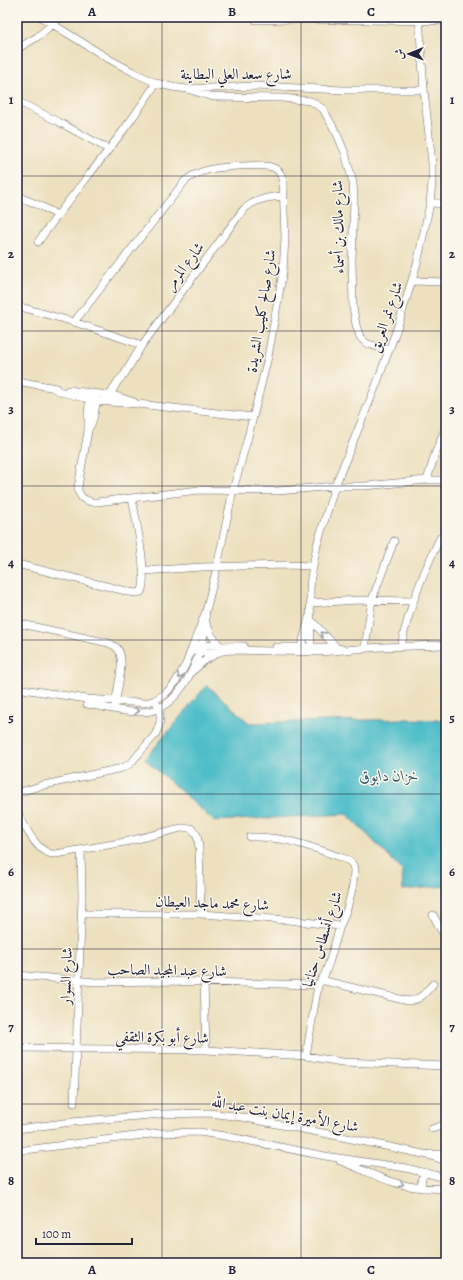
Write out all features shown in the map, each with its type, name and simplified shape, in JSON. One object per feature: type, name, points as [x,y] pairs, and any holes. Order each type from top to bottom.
[{"type":"street","name":"شارع سعد العلي البطاينة","points":[[41,17],[109,59],[137,74],[156,82],[187,89],[256,86],[343,90],[424,90]]},
{"type":"street","points":[[17,49],[37,37],[61,17]]},
{"type":"street","points":[[256,20],[419,19],[446,21]]},
{"type":"street","name":"شارع نمر العريق","points":[[311,649],[310,582],[317,545],[335,486],[360,428],[389,351],[412,282],[426,226],[430,203],[432,164],[424,90],[419,19]]},
{"type":"street","points":[[38,242],[148,97],[156,82]]},
{"type":"street","name":"شارع مالك بن أسماء","points":[[187,89],[213,97],[282,98],[311,101],[323,109],[337,134],[345,153],[353,183],[352,288],[356,325],[360,337],[366,343],[389,351]]},
{"type":"street","points":[[17,101],[108,149]]},
{"type":"street","name":"شارع صالح كليب الشريدة","points":[[74,322],[185,181],[191,176],[196,173],[212,169],[259,165],[269,166],[276,169],[280,173],[284,196],[285,238],[283,272],[268,357],[248,438],[233,490],[206,611]]},
{"type":"street","points":[[17,196],[41,206],[57,215]]},
{"type":"street","name":"شارع المرمر","points":[[112,399],[142,345],[243,210],[257,200],[284,196]]},
{"type":"street","points":[[430,203],[446,204]]},
{"type":"street","points":[[412,282],[446,282]]},
{"type":"street","points":[[17,306],[74,322],[142,345]]},
{"type":"street","points":[[17,381],[53,388],[61,392],[138,404],[253,417]]},
{"type":"street","points":[[93,397],[87,423],[88,431],[78,484],[78,491],[80,495],[85,500],[91,502],[105,502],[199,490],[278,491],[335,486],[365,486],[427,480],[446,480]]},
{"type":"street","points":[[427,480],[435,454],[446,427]]},
{"type":"street","points":[[17,564],[135,593],[141,592],[143,590],[143,571],[132,498]]},
{"type":"street","points":[[402,646],[405,627],[413,601],[440,538]]},
{"type":"street","points":[[365,648],[372,600],[394,541]]},
{"type":"street","points":[[143,571],[217,567],[287,565],[313,566]]},
{"type":"street","points":[[310,603],[372,600],[413,601]]},
{"type":"street","points":[[187,678],[206,622],[206,611]]},
{"type":"street","points":[[115,705],[144,703],[155,700],[166,693],[175,683],[197,648],[206,611]]},
{"type":"street","points":[[310,618],[340,649]]},
{"type":"street","name":"شارع نمر العريق","points":[[302,649],[307,621],[310,618]]},
{"type":"street","points":[[206,622],[212,636],[220,648]]},
{"type":"street","points":[[17,623],[102,642],[117,647],[122,658],[122,666],[115,705]]},
{"type":"street","points":[[197,648],[273,647],[311,649],[332,652],[340,649],[446,645]]},
{"type":"street","points":[[17,688],[86,699],[142,712],[159,708],[172,699],[187,678],[220,648]]},
{"type":"street","points":[[17,793],[47,784],[112,770],[130,764],[155,735],[158,729],[160,718],[159,708],[155,700]]},
{"type":"street","points":[[17,812],[31,837],[42,849],[47,853],[56,854],[81,851],[125,842],[181,828],[191,828],[197,835],[199,847],[201,914]]},
{"type":"street","name":"شارع أنسطاس حنانيا","points":[[250,837],[270,837],[291,841],[343,858],[349,861],[352,865],[354,876],[347,909],[340,926],[329,963],[319,983],[306,1056]]},
{"type":"street","name":"شارع السوار","points":[[74,1103],[82,914],[81,851]]},
{"type":"street","name":"شارع محمد ماجد العيطان","points":[[82,914],[201,914],[282,919],[340,926]]},
{"type":"street","points":[[432,915],[446,939]]},
{"type":"street","name":"شارع عبد المجيد الصاحب","points":[[17,975],[95,982],[319,983],[408,1001],[416,1000],[422,996],[433,984]]},
{"type":"street","points":[[204,982],[206,1050]]},
{"type":"street","name":"شارع أبو بكرة الثقفي","points":[[17,1048],[206,1050],[306,1056],[342,1062],[446,1066]]},
{"type":"street","name":"شارع الأميرة إيمان بنت عبد الله","points":[[17,1129],[72,1122],[161,1114],[209,1113],[241,1117],[428,1155],[446,1161]]},
{"type":"street","points":[[432,1129],[446,1124]]},
{"type":"street","points":[[17,1151],[159,1133],[186,1132],[226,1136],[325,1156],[406,1168],[446,1178]]},
{"type":"street","name":"شارع الأميرة إيمان بنت عبد الله","points":[[428,1155],[446,1155]]},
{"type":"street","points":[[325,1156],[397,1184],[423,1188],[446,1189]]},
{"type":"street","points":[[375,1175],[380,1170],[378,1164]]},
{"type":"street","points":[[423,1188],[421,1182],[423,1175],[426,1173]]},
{"type":"water","name":"خزان دابوق","points":[[207,685],[249,723],[406,719],[446,720],[446,886],[403,890],[402,870],[347,814],[214,821],[145,759]]}]
